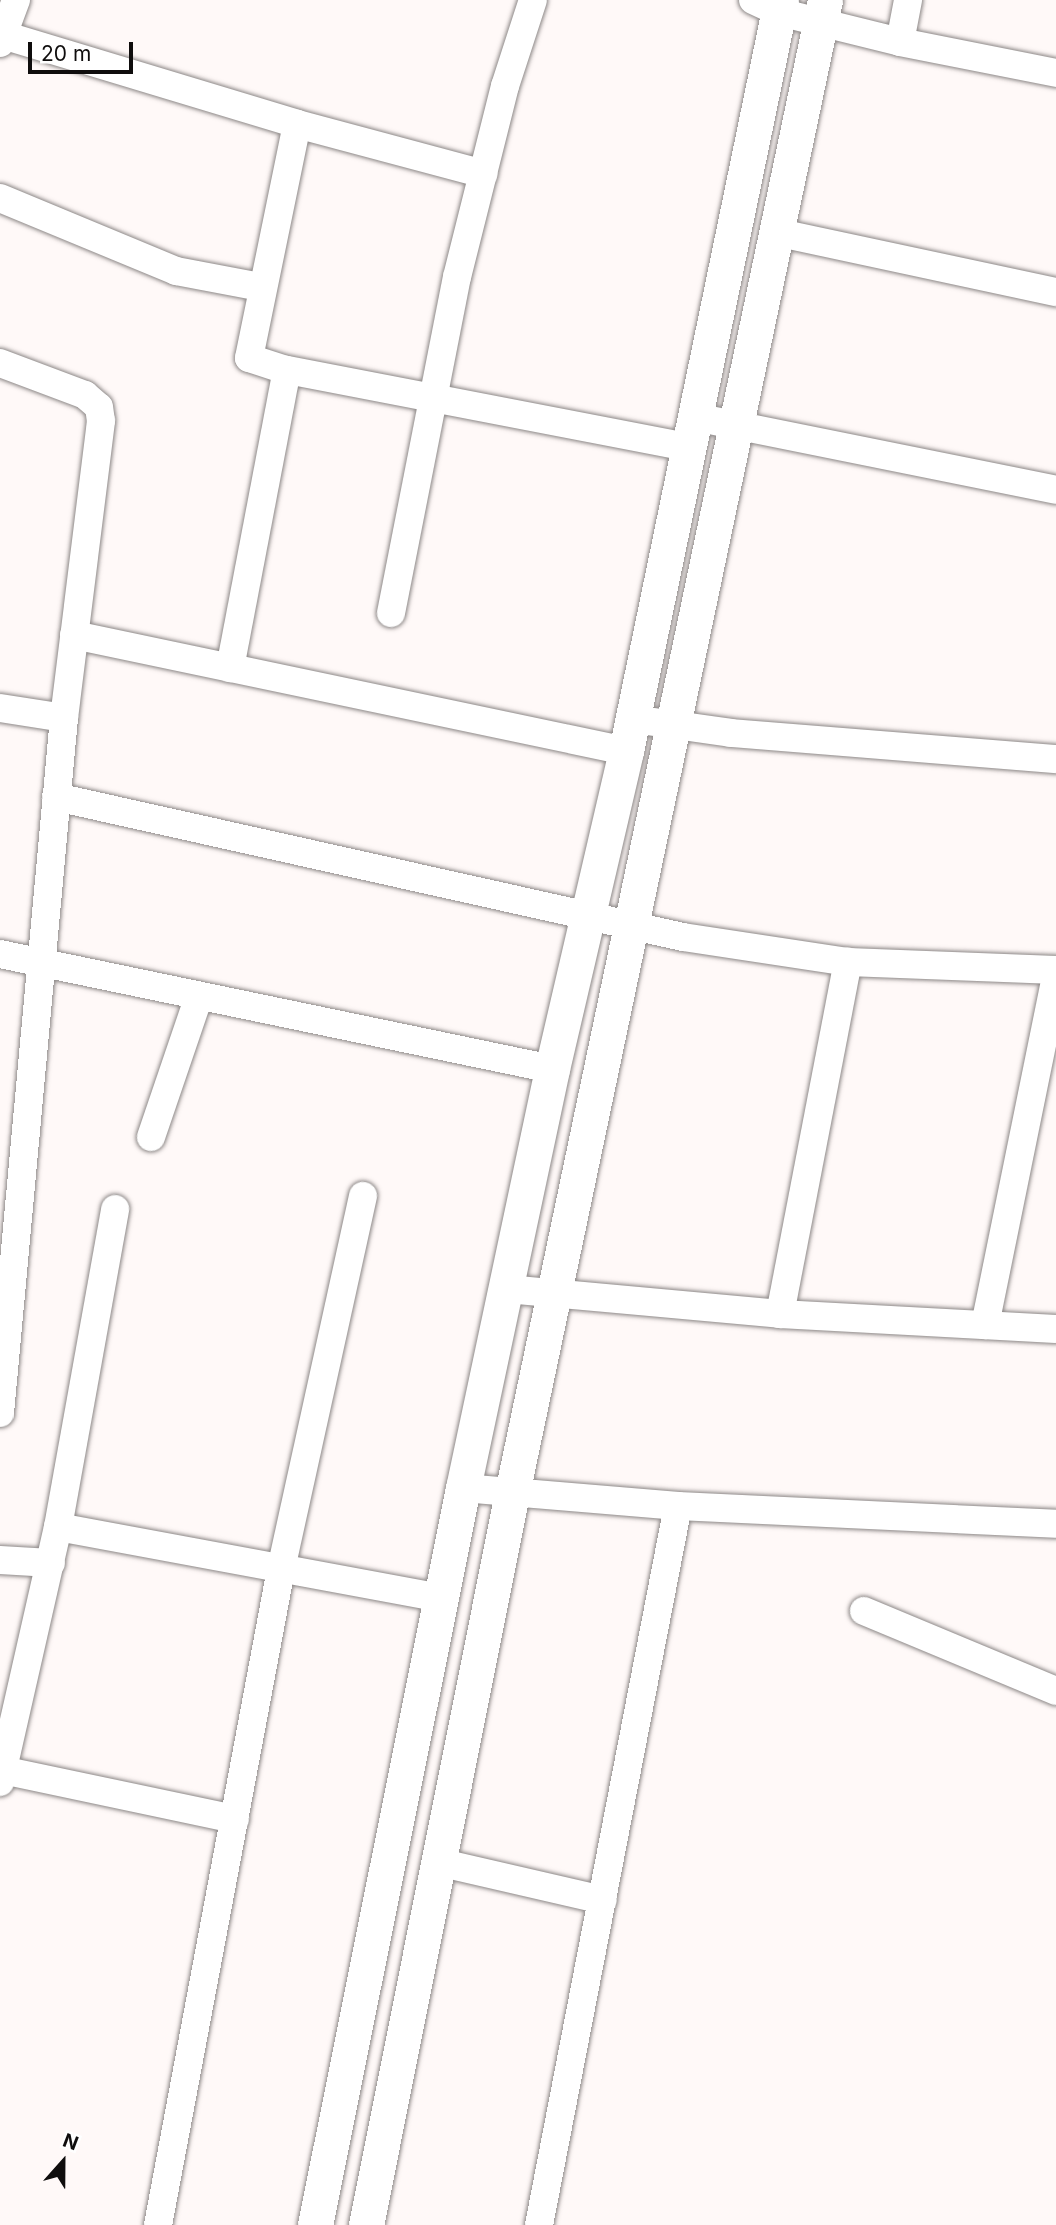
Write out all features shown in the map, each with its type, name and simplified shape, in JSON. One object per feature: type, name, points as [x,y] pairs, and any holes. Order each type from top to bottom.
[{"type":"street","points":[[16,0],[2,39],[297,124],[484,174]]},
{"type":"street","points":[[391,613],[433,398],[484,174],[533,0]]},
{"type":"street","points":[[900,41],[908,0]]},
{"type":"street","points":[[315,2225],[463,1488],[552,1069],[630,735],[691,432],[771,4],[823,11],[900,41],[1056,73]]},
{"type":"street","points":[[366,2225],[512,1493],[780,233],[823,11]]},
{"type":"street","points":[[297,124],[261,287],[249,358],[287,370],[433,398],[691,432],[738,428],[1056,490]]},
{"type":"street","points":[[0,198],[165,267],[261,287]]},
{"type":"street","points":[[780,233],[1056,292]]},
{"type":"street","points":[[0,363],[85,396],[99,407],[39,962],[0,1413]]},
{"type":"street","points":[[230,668],[287,370]]},
{"type":"street","points":[[74,635],[230,668],[630,735],[675,725],[1056,759]]},
{"type":"street","points":[[0,708],[64,718]]},
{"type":"street","points":[[56,797],[632,928],[848,962],[1056,970]]},
{"type":"street","points":[[0,954],[552,1069]]},
{"type":"street","points":[[780,1314],[848,962]]},
{"type":"street","points":[[985,1325],[1056,976]]},
{"type":"street","points":[[151,1137],[199,996]]},
{"type":"street","points":[[158,2225],[281,1569],[363,1196]]},
{"type":"street","points":[[115,1209],[51,1563],[1,1776],[234,1819]]},
{"type":"street","points":[[507,1289],[780,1314],[1056,1329]]},
{"type":"street","points":[[463,1488],[678,1506],[1056,1524]]},
{"type":"street","points":[[539,2225],[678,1506]]},
{"type":"street","points":[[58,1527],[442,1598]]},
{"type":"street","points":[[0,1560],[51,1563]]},
{"type":"street","points":[[864,1611],[1056,1691]]},
{"type":"street","points":[[438,1863],[603,1900]]}]
